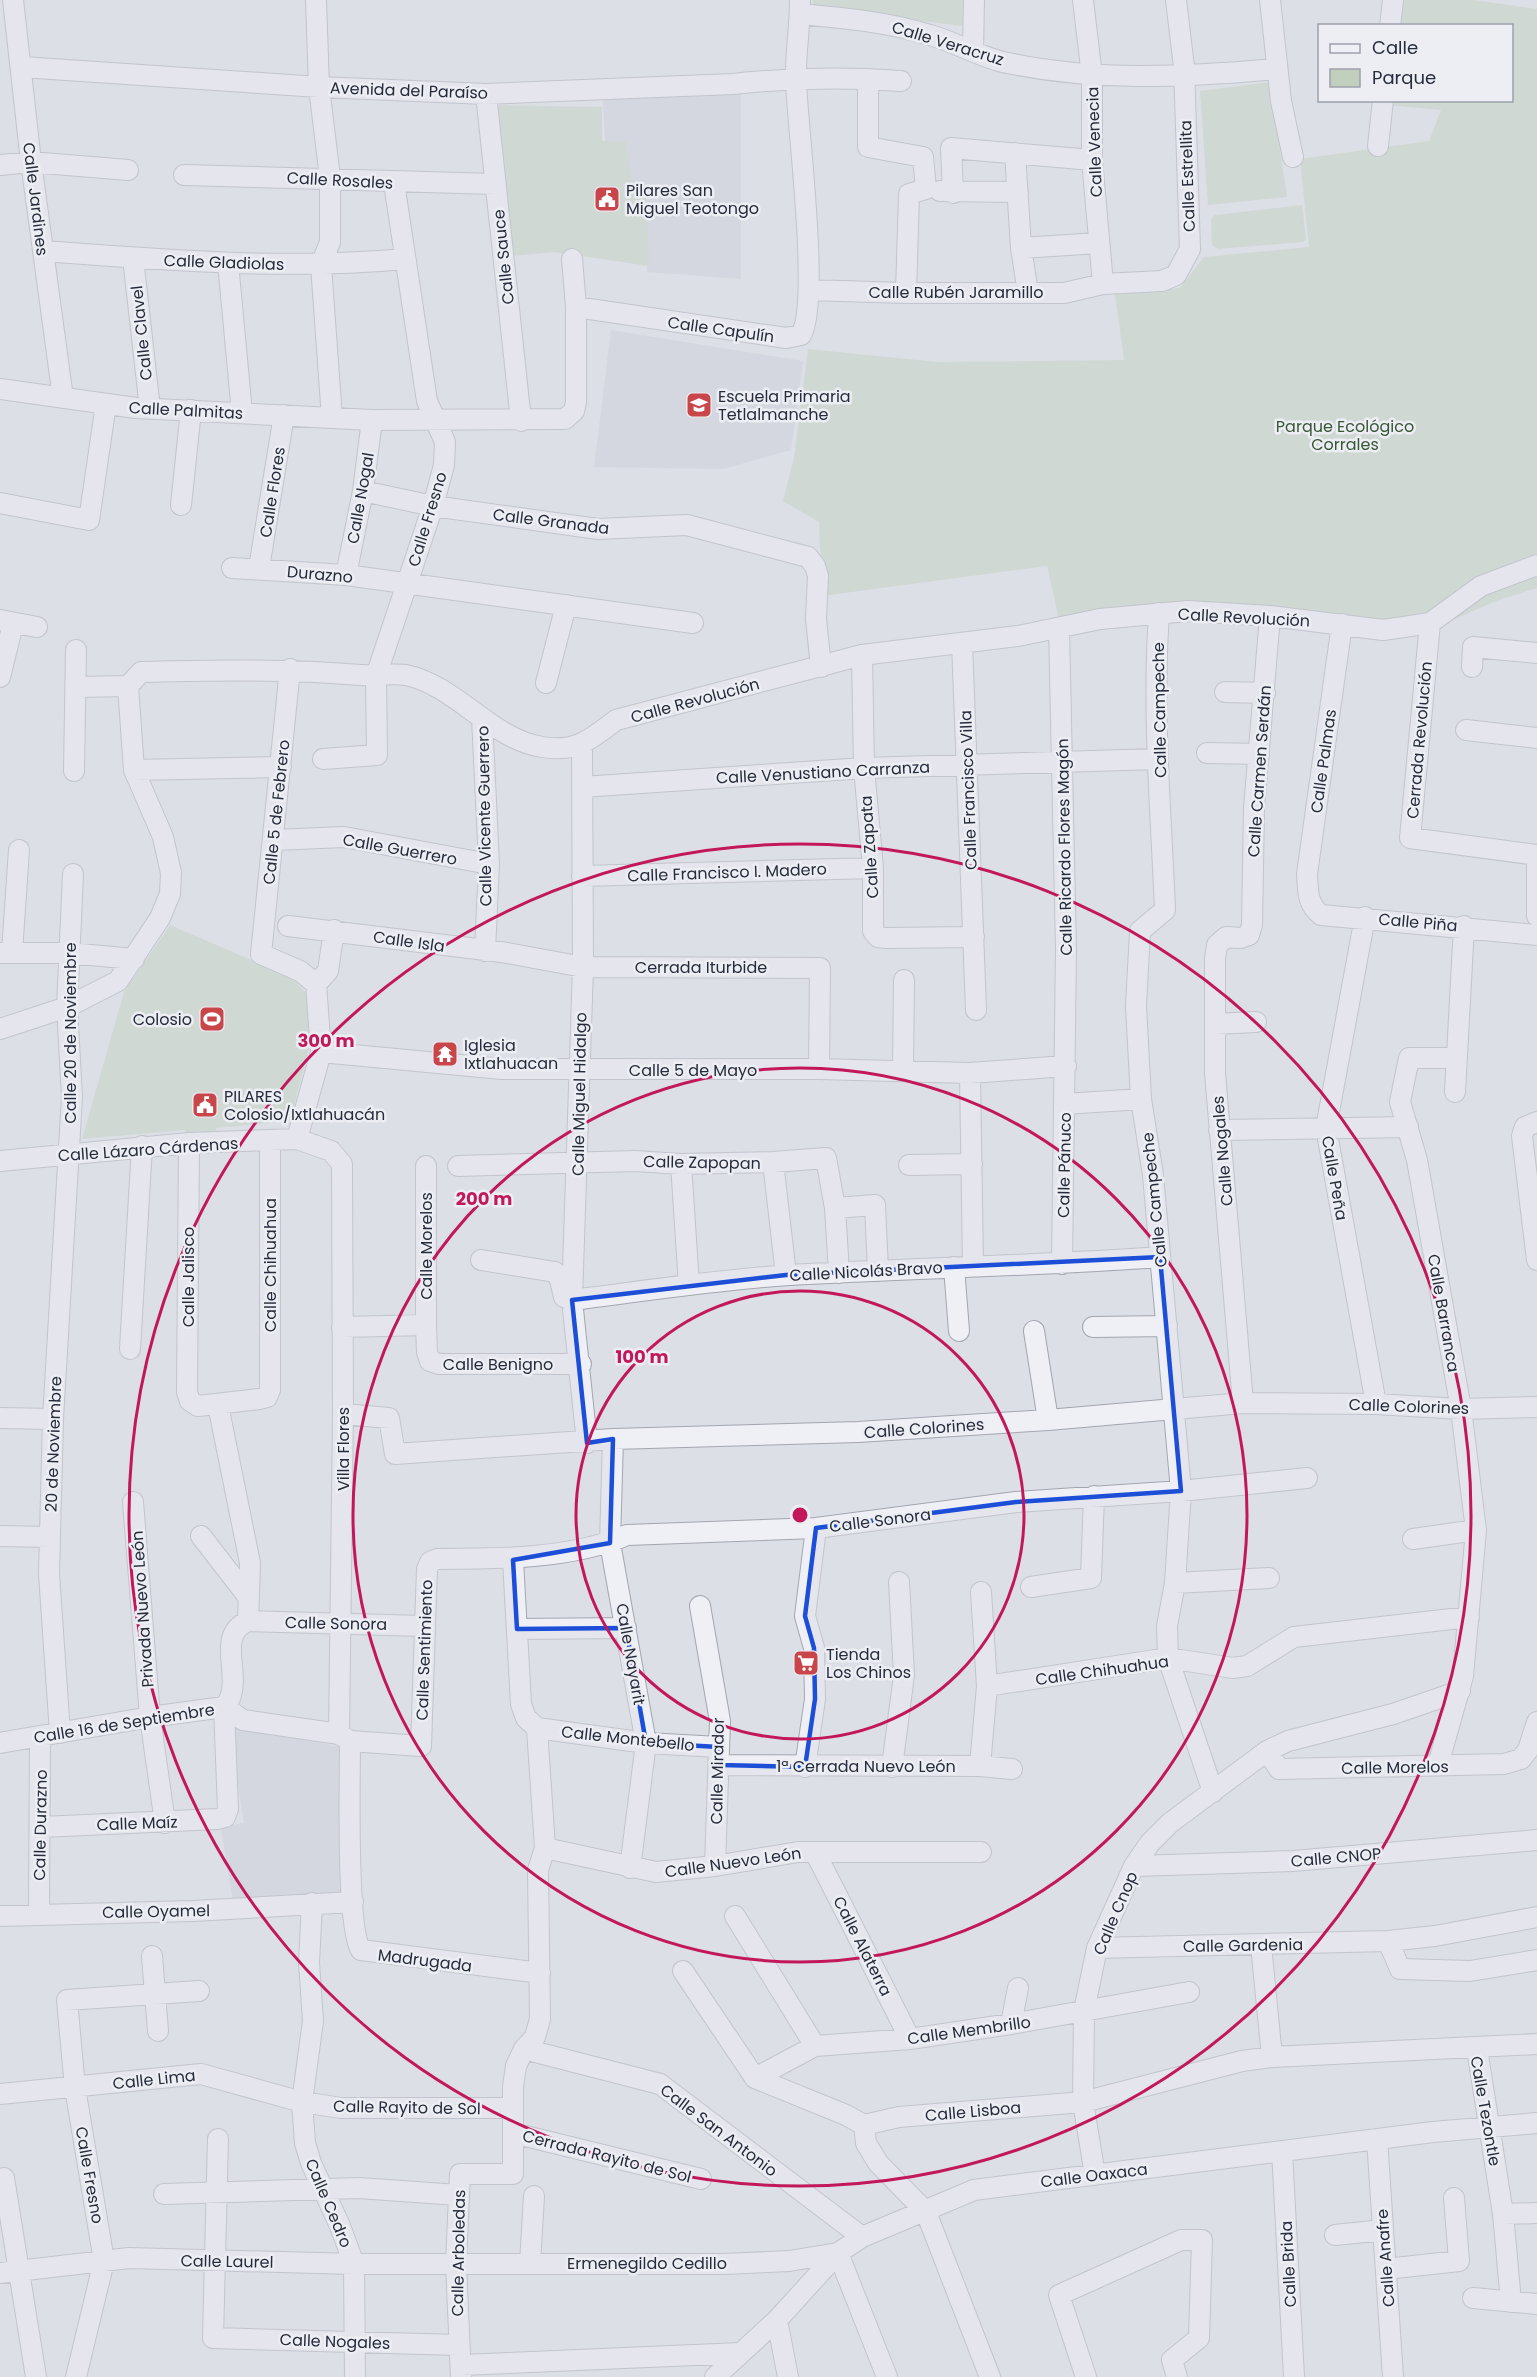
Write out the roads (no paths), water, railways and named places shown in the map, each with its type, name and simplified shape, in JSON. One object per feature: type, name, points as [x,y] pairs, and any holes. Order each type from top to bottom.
[{"type":"street","name":"Calle Jardines","points":[[13,0],[42,251],[63,398]]},
{"type":"street","points":[[316,0],[319,87],[330,178],[330,242],[321,265],[332,418]]},
{"type":"street","points":[[974,0],[974,51]]},
{"type":"street","name":"Calle Venecia","points":[[1083,0],[1092,76],[1092,160],[1103,284]]},
{"type":"street","name":"Calle Estrellita","points":[[1103,284],[1162,281],[1176,275],[1190,249],[1184,77],[1176,0]]},
{"type":"street","points":[[1270,0],[1276,69],[1293,157]]},
{"type":"street","points":[[1390,24],[1392,0]]},
{"type":"street","name":"Calle Veracruz","points":[[800,7],[881,22],[932,35],[1002,61],[1092,76],[1184,77],[1276,69]]},
{"type":"street","name":"Calle Capulín","points":[[576,307],[794,338],[801,335],[805,328],[809,290],[796,80],[800,7]]},
{"type":"street","name":"Avenida del Paraíso","points":[[22,67],[319,87],[486,94],[796,80],[901,81]]},
{"type":"street","points":[[867,79],[868,147],[923,158],[951,148],[1092,160]]},
{"type":"street","name":"Calle Sauce","points":[[486,94],[521,421]]},
{"type":"street","points":[[1378,146],[1383,102]]},
{"type":"street","points":[[951,148],[953,193]]},
{"type":"street","points":[[1015,153],[1021,248],[1028,293]]},
{"type":"street","points":[[923,158],[926,189]]},
{"type":"street","points":[[0,165],[31,162],[128,170]]},
{"type":"street","name":"Calle Rosales","points":[[184,176],[495,184]]},
{"type":"street","name":"Calle Fresno","points":[[323,759],[377,755],[376,676],[434,506],[444,465],[445,442],[427,401],[394,183]]},
{"type":"street","points":[[906,293],[909,194],[926,189],[953,193],[1018,192]]},
{"type":"street","points":[[1021,248],[1099,243]]},
{"type":"street","name":"Calle Gladiolas","points":[[42,251],[228,263],[321,265],[405,259]]},
{"type":"street","name":"Calle Clavel","points":[[133,258],[150,408]]},
{"type":"street","points":[[372,420],[554,421],[565,419],[574,411],[576,402],[576,307],[572,259]]},
{"type":"street","points":[[228,263],[242,412]]},
{"type":"street","name":"Calle Rubén Jaramillo","points":[[809,290],[906,293],[1064,293],[1103,284]]},
{"type":"street","name":"Calle Palmitas","points":[[0,389],[150,408],[372,420]]},
{"type":"street","points":[[0,503],[89,520],[106,404]]},
{"type":"street","points":[[181,505],[191,410]]},
{"type":"street","name":"Calle Flores","points":[[259,568],[284,415]]},
{"type":"street","name":"Calle Nogal","points":[[346,575],[363,491],[372,420]]},
{"type":"street","name":"Calle Granada","points":[[363,491],[434,506],[598,529],[687,525],[808,557],[815,566],[818,576],[816,619],[821,666]]},
{"type":"street","name":"Calle Revolución","points":[[582,745],[616,720],[861,655],[962,643],[1059,628],[1100,619],[1188,611],[1270,616],[1383,630],[1430,623],[1481,586],[1537,565]]},
{"type":"street","name":"Durazno","points":[[232,568],[346,575],[693,623]]},
{"type":"street","points":[[546,683],[566,605]]},
{"type":"street","name":"Calle Campeche","points":[[1160,613],[1156,657],[1158,759],[1166,910],[1140,931],[1136,1006],[1141,1099],[1153,1175],[1181,1491],[1175,1583],[1167,1626],[1168,1658],[1213,1792]]},
{"type":"street","name":"Calle Carmen Serdán","points":[[1252,926],[1254,808],[1270,616]]},
{"type":"street","points":[[0,677],[6,622],[37,627]]},
{"type":"street","name":"Cerrada Revolución","points":[[1430,623],[1410,838],[1537,855]]},
{"type":"street","name":"Calle Palmas","points":[[1308,897],[1307,874],[1342,624]]},
{"type":"street","name":"Calle Ricardo Flores Magón","points":[[1059,628],[1064,760],[1066,1066]]},
{"type":"street","name":"Calle Francisco Villa","points":[[962,643],[976,1010]]},
{"type":"street","points":[[1472,667],[1473,647],[1537,653]]},
{"type":"street","points":[[74,771],[76,650]]},
{"type":"street","name":"Calle Zapata","points":[[861,655],[864,768],[873,868],[873,931],[878,937],[886,938],[974,937]]},
{"type":"street","points":[[76,687],[128,686],[141,672],[290,669],[376,676],[405,675],[436,685],[482,718],[540,747],[561,749],[582,745]]},
{"type":"street","name":"Calle 5 de Febrero","points":[[290,669],[261,954],[300,971],[316,984]]},
{"type":"street","points":[[0,1029],[67,1007],[118,981],[160,918],[170,894],[171,873],[163,837],[134,770],[128,686]]},
{"type":"street","points":[[1225,692],[1265,693]]},
{"type":"street","name":"Calle Vicente Guerrero","points":[[482,718],[489,864],[485,951]]},
{"type":"street","points":[[1466,730],[1537,738]]},
{"type":"street","name":"Calle Miguel Hidalgo","points":[[582,745],[583,967],[572,1300],[587,1443]]},
{"type":"street","points":[[1206,753],[1259,754]]},
{"type":"street","name":"Calle Venustiano Carranza","points":[[582,787],[864,768],[1064,760],[1158,759]]},
{"type":"street","points":[[134,770],[280,767]]},
{"type":"street","name":"Calle Guerrero","points":[[274,840],[344,837],[489,864]]},
{"type":"street","points":[[19,850],[6,952],[69,953],[134,959]]},
{"type":"street","points":[[1537,863],[1537,916]]},
{"type":"street","name":"Calle Francisco I. Madero","points":[[582,876],[873,868]]},
{"type":"street","name":"Calle 20 de Noviembre","points":[[67,1155],[72,1097],[67,1007],[73,874]]},
{"type":"street","name":"Calle Piña","points":[[1308,897],[1313,908],[1321,915],[1464,926],[1537,935]]},
{"type":"street","name":"Calle Peña","points":[[1365,917],[1326,1128],[1376,1404]]},
{"type":"street","name":"Calle Isla","points":[[288,926],[334,930],[583,967]]},
{"type":"street","name":"Calle Nogales","points":[[1243,1403],[1220,1130],[1215,1024],[1217,945],[1226,937],[1241,938],[1249,935],[1252,926]]},
{"type":"street","points":[[1455,1092],[1464,926]]},
{"type":"street","points":[[297,1139],[321,1052],[316,984],[328,971],[334,930]]},
{"type":"street","name":"Cerrada Iturbide","points":[[583,967],[820,968],[819,1069]]},
{"type":"street","points":[[903,1070],[904,980]]},
{"type":"street","points":[[1215,1024],[1256,1022]]},
{"type":"street","name":"Calle 5 de Mayo","points":[[321,1052],[502,1069],[819,1069],[970,1073],[1066,1066]]},
{"type":"street","name":"Calle Barranca","points":[[1438,1765],[1463,1676],[1476,1530],[1461,1409],[1418,1160],[1400,1102],[1409,1058],[1457,1058]]},
{"type":"street","name":"Calle Pánuco","points":[[1062,1264],[1066,1066]]},
{"type":"street","points":[[959,1331],[972,1164],[970,1073]]},
{"type":"street","points":[[1064,1104],[1141,1099]]},
{"type":"street","points":[[1537,1122],[1525,1127],[1522,1136],[1537,1260]]},
{"type":"street","points":[[1220,1130],[1408,1127]]},
{"type":"street","name":"Calle Lázaro Cárdenas","points":[[0,1161],[142,1146],[297,1139]]},
{"type":"street","name":"Villa Flores","points":[[297,1139],[331,1151],[342,1164],[341,1622],[344,1738]]},
{"type":"street","name":"Calle Chihuahua","points":[[218,1405],[267,1397],[270,1390],[270,1140]]},
{"type":"street","name":"Calle Jalisco","points":[[189,1143],[187,1392],[190,1401],[198,1406],[218,1405]]},
{"type":"street","points":[[130,1349],[142,1146]]},
{"type":"street","name":"20 de Noviembre","points":[[60,1733],[49,1574],[53,1419],[67,1155]]},
{"type":"street","name":"Calle Zapopan","points":[[577,1165],[635,1161],[681,1164],[773,1162],[826,1158],[835,1208]]},
{"type":"street","points":[[773,1162],[786,1275]]},
{"type":"street","points":[[681,1164],[689,1286]]},
{"type":"street","points":[[909,1166],[972,1164]]},
{"type":"street","points":[[458,1166],[577,1165]]},
{"type":"street","name":"Calle Morelos","points":[[426,1166],[426,1325]]},
{"type":"street","points":[[839,1273],[835,1208],[875,1205],[878,1271]]},
{"type":"street","name":"Calle Nicolás Bravo","points":[[572,1300],[786,1275],[964,1266],[1062,1264],[1160,1257]]},
{"type":"street","points":[[481,1260],[555,1272],[560,1280],[564,1297],[572,1300]]},
{"type":"street","points":[[342,1327],[426,1325]]},
{"type":"street","name":"Calle Benigno","points":[[426,1325],[427,1352],[430,1361],[439,1364],[580,1364]]},
{"type":"street","points":[[1093,1327],[1167,1326]]},
{"type":"street","points":[[1034,1331],[1048,1420]]},
{"type":"street","name":"Calle Colorines","points":[[343,1414],[389,1418],[395,1454],[613,1440],[858,1432],[1048,1420],[1243,1403],[1376,1404],[1461,1409],[1537,1407]]},
{"type":"street","points":[[218,1405],[250,1563],[248,1621],[233,1631],[232,1694],[224,1707]]},
{"type":"street","points":[[0,1418],[53,1419]]},
{"type":"street","name":"Calle Nayarit","points":[[613,1440],[610,1543],[646,1743],[630,1868]]},
{"type":"street","name":"Calle Sonora","points":[[438,1559],[513,1560],[610,1543],[627,1535],[816,1528],[1016,1502],[1181,1491],[1307,1478]]},
{"type":"street","points":[[1031,1587],[1091,1578],[1094,1496]]},
{"type":"street","name":"Privada Nuevo León","points":[[133,1502],[150,1717],[165,1823]]},
{"type":"street","points":[[805,1767],[815,1699],[814,1648],[805,1616],[816,1528]]},
{"type":"street","points":[[1413,1539],[1476,1530]]},
{"type":"street","points":[[0,1536],[50,1537]]},
{"type":"street","points":[[201,1536],[249,1598]]},
{"type":"street","name":"Calle Sentimiento","points":[[421,1746],[423,1626],[427,1569],[430,1562],[438,1559]]},
{"type":"street","points":[[512,2108],[516,2066],[524,2049],[535,2037],[540,2019],[538,1870],[545,1848],[537,1728],[526,1718],[521,1704],[513,1560]]},
{"type":"street","points":[[1175,1583],[1269,1578]]},
{"type":"street","points":[[892,1767],[904,1675],[899,1582]]},
{"type":"street","points":[[980,1766],[987,1686],[981,1592]]},
{"type":"street","name":"Calle Mirador","points":[[700,1606],[720,1721],[714,1866]]},
{"type":"street","name":"Calle Chihuahua","points":[[987,1686],[1168,1658],[1233,1668],[1247,1665],[1294,1637],[1469,1617]]},
{"type":"street","name":"Calle Sonora","points":[[248,1621],[423,1626]]},
{"type":"street","points":[[517,1629],[626,1628]]},
{"type":"street","points":[[1213,1792],[1267,1751],[1288,1741],[1393,1714],[1460,1690]]},
{"type":"street","name":"Calle 16 de Septiembre","points":[[0,1743],[150,1717],[224,1707],[243,1720],[344,1738],[421,1746]]},
{"type":"street","name":"Calle Maíz","points":[[41,1827],[218,1820],[225,1816],[228,1809],[224,1707]]},
{"type":"street","name":"Calle Morelos","points":[[1267,1751],[1279,1769],[1504,1764],[1521,1759],[1528,1750],[1537,1722]]},
{"type":"street","name":"Calle Montebello","points":[[537,1728],[720,1756]]},
{"type":"street","name":"Calle Durazno","points":[[39,1914],[40,1737]]},
{"type":"street","points":[[302,2102],[313,2021],[309,1963],[312,1903],[352,1902],[344,1738]]},
{"type":"street","name":"1ª Cerrada Nuevo León","points":[[720,1756],[805,1767],[980,1766],[1012,1769]]},
{"type":"street","name":"Calle Cnop","points":[[1095,2175],[1083,2102],[1084,2011],[1097,1948],[1134,1866],[1150,1843],[1170,1823],[1213,1792]]},
{"type":"street","name":"Calle CNOP","points":[[1134,1866],[1293,1861],[1537,1840]]},
{"type":"street","name":"Calle Nuevo León","points":[[545,1848],[656,1872],[714,1866],[798,1852],[981,1852]]},
{"type":"street","name":"Calle Alaterra","points":[[815,1852],[910,2039]]},
{"type":"street","name":"Madrugada","points":[[352,1902],[355,1942],[360,1950],[540,1973]]},
{"type":"street","name":"Calle Oyamel","points":[[0,1916],[193,1911],[312,1903]]},
{"type":"street","points":[[735,1916],[815,2046]]},
{"type":"street","name":"Calle Gardenia","points":[[1097,1948],[1388,1941],[1435,1936],[1537,1917]]},
{"type":"street","points":[[1388,1941],[1400,1969],[1470,1971],[1537,1960]]},
{"type":"street","points":[[1261,1944],[1272,2057]]},
{"type":"street","points":[[152,1956],[158,2031]]},
{"type":"street","points":[[683,1971],[755,2078],[846,2115],[864,2125],[866,2143],[878,2163],[926,2212],[990,2377]]},
{"type":"street","points":[[1011,2024],[1018,1988]]},
{"type":"street","points":[[75,2088],[67,2000],[199,1991]]},
{"type":"street","name":"Calle Membrillo","points":[[755,2078],[815,2046],[910,2039],[1011,2024],[1189,1992]]},
{"type":"street","points":[[1477,2049],[1537,2044]]},
{"type":"street","name":"Calle San Antonio","points":[[524,2049],[660,2084],[862,2237]]},
{"type":"street","name":"Calle Tezontle","points":[[1083,2102],[1242,2061],[1272,2057],[1477,2049],[1503,2214],[1511,2302]]},
{"type":"street","name":"Calle Lima","points":[[0,2094],[201,2074],[302,2102]]},
{"type":"street","name":"Calle Fresno","points":[[75,2088],[104,2262]]},
{"type":"street","name":"Calle Rayito de Sol","points":[[302,2102],[341,2108],[512,2108]]},
{"type":"street","name":"Calle Cedro","points":[[302,2102],[310,2163],[354,2264],[355,2377]]},
{"type":"street","name":"Calle Lisboa","points":[[864,2125],[899,2117],[1083,2102]]},
{"type":"street","name":"Calle Arboledas","points":[[461,2371],[456,2264],[460,2174],[513,2174],[512,2108]]},
{"type":"street","name":"Calle Oaxaca","points":[[715,2377],[777,2320],[838,2253],[862,2237],[974,2190],[1377,2139],[1537,2123]]},
{"type":"street","name":"Cerrada Rayito de Sol","points":[[513,2133],[701,2179]]},
{"type":"street","points":[[215,2260],[218,2139]]},
{"type":"street","name":"Calle Anafre","points":[[1377,2139],[1393,2377]]},
{"type":"street","name":"Calle Brida","points":[[1282,2151],[1294,2377]]},
{"type":"street","points":[[4,2178],[36,2377]]},
{"type":"street","points":[[164,2194],[359,2188],[458,2195]]},
{"type":"street","points":[[530,2263],[534,2196]]},
{"type":"street","points":[[1386,2270],[1459,2261],[1454,2198]]},
{"type":"street","points":[[1503,2214],[1537,2213]]},
{"type":"street","points":[[1335,2235],[1383,2230]]},
{"type":"street","points":[[1086,2377],[1059,2295],[1181,2240],[1202,2240],[1199,2338],[1172,2360],[1177,2377]]},
{"type":"street","points":[[838,2253],[887,2377]]},
{"type":"street","name":"Ermenegildo Cedillo","points":[[456,2264],[723,2264],[789,2261],[838,2253]]},
{"type":"street","name":"Calle Laurel","points":[[0,2273],[129,2258],[354,2264],[456,2264]]},
{"type":"street","name":"Calle Nogales","points":[[215,2260],[213,2338],[458,2345]]},
{"type":"street","points":[[76,2377],[104,2262]]},
{"type":"street","points":[[1473,2298],[1537,2304]]},
{"type":"street","points":[[777,2320],[788,2377]]},
{"type":"street","points":[[461,2371],[741,2353]]},
{"type":"place","name":"Pilares San Miguel Teotongo","points":[[607,199]]},
{"type":"place","name":"Escuela Primaria Tetlalmanche","points":[[699,405]]},
{"type":"place","name":"Colosio","points":[[212,1019]]},
{"type":"place","name":"Iglesia Ixtlahuacan","points":[[445,1054]]},
{"type":"place","name":"PILARES Colosio/Ixtlahuacán","points":[[205,1105]]},
{"type":"place","name":"Tienda Los Chinos","points":[[806,1663]]},
{"type":"park label","name":"Parque Ecológico Corrales","points":[[1345,435]]}]
